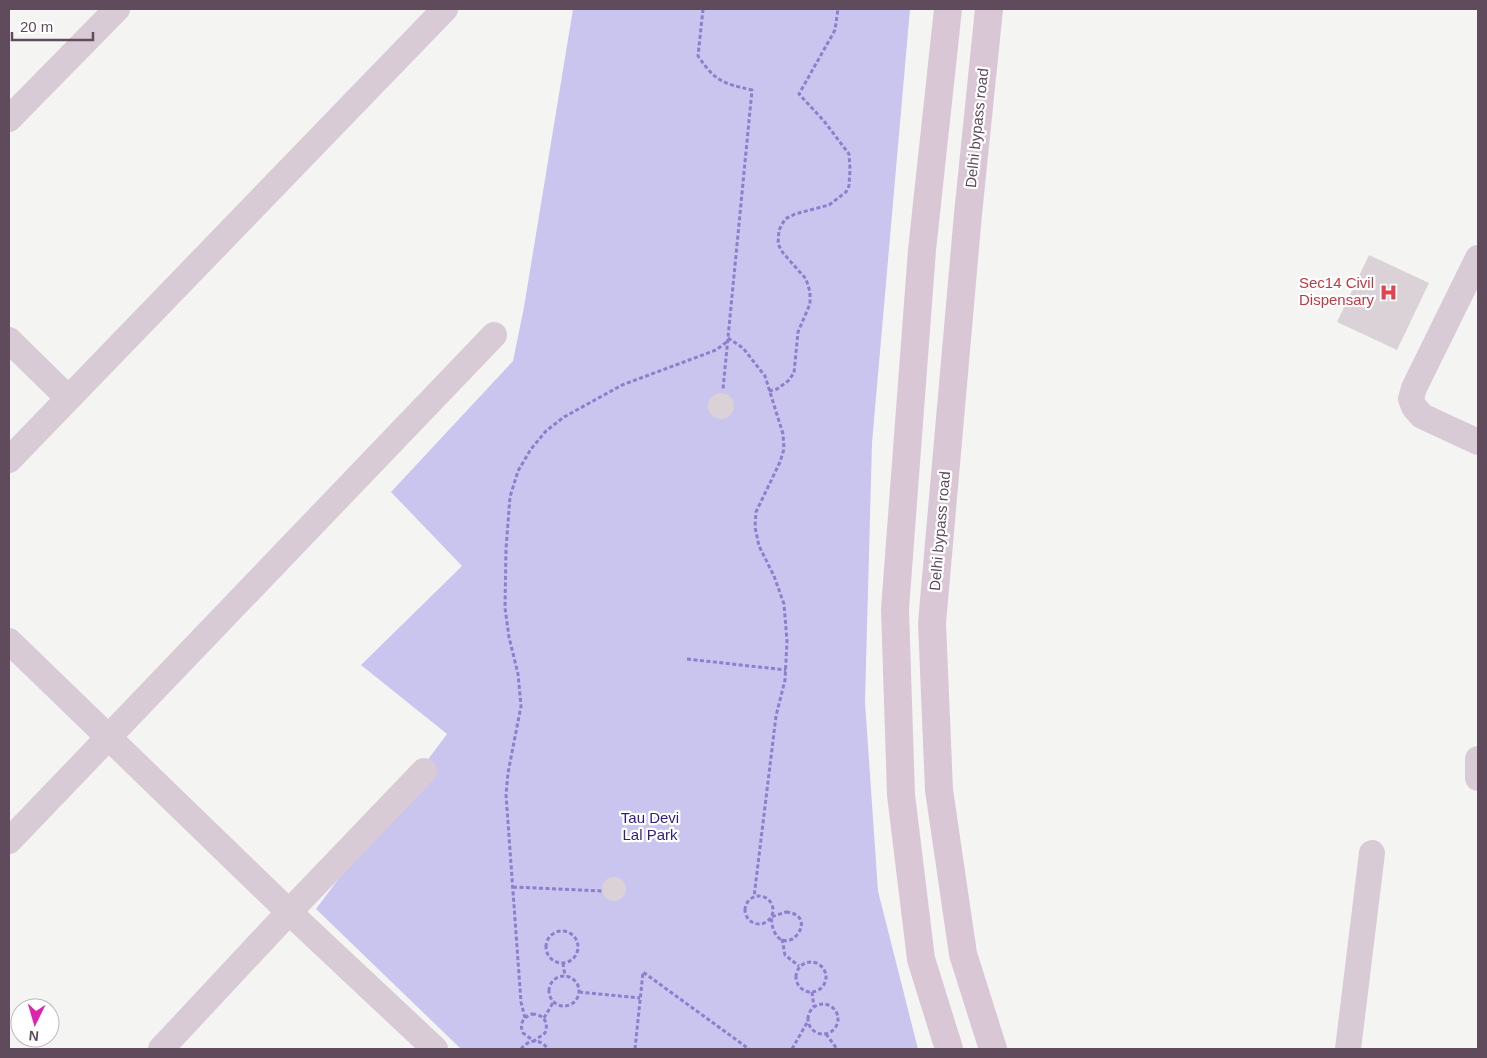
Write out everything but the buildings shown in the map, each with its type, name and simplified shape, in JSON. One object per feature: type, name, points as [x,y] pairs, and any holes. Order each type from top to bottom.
[{"type":"main road","points":[[948,9],[922,250],[895,609],[901,795],[904,824],[921,959],[949,1049]]},
{"type":"main road","name":"Delhi bypass road","points":[[989,9],[968,214],[932,624],[940,800],[963,954],[994,1049]]},
{"type":"street","points":[[9,119],[117,9]]},
{"type":"street","points":[[9,460],[445,9]]},
{"type":"street","points":[[1478,258],[1414,388],[1411,399],[1414,407],[1422,416],[1478,442]]},
{"type":"street","points":[[9,841],[494,335]]},
{"type":"street","points":[[9,340],[68,398]]},
{"type":"street","points":[[9,641],[289,912],[435,1049]]},
{"type":"street","points":[[1478,758],[1478,778]]},
{"type":"street","points":[[161,1049],[424,771]]},
{"type":"street","points":[[1348,1049],[1372,853]]},
{"type":"path","points":[[703,9],[698,56],[708,70],[723,83],[752,90],[723,389]]},
{"type":"path","points":[[769,391],[777,389],[788,381],[794,373],[798,332],[810,304],[810,292],[806,279],[783,253],[778,244],[779,230],[785,219],[795,214],[829,205],[846,192],[849,186],[849,154],[824,121],[799,94],[835,30],[838,9]]},
{"type":"path","points":[[728,340],[743,348],[765,376],[783,434],[784,450],[756,512],[754,527],[759,546],[774,576],[784,604],[787,641],[786,670],[776,716],[754,897]]},
{"type":"path","points":[[548,1049],[544,1044],[526,1036],[521,1026],[525,1018],[521,1002],[506,795],[508,773],[521,706],[518,674],[509,637],[505,608],[510,497],[518,471],[531,449],[546,430],[564,417],[622,384],[716,350],[728,340]]},
{"type":"path","points":[[687,659],[786,670]]},
{"type":"path","points":[[513,887],[603,891]]},
{"type":"path","points":[[782,940],[792,939],[799,934],[802,925],[798,917],[786,912],[771,917],[759,923],[751,921],[746,914],[748,901],[760,896],[769,900],[773,908],[771,917],[775,933],[782,940],[785,955],[800,966]]},
{"type":"path","points":[[559,931],[574,936],[578,945],[576,956],[563,963],[558,963],[549,957],[546,947],[550,937],[559,931]]},
{"type":"path","points":[[813,961],[822,966],[825,970],[826,980],[824,985],[816,991],[806,992],[798,985],[796,976],[800,966],[803,963],[813,961]]},
{"type":"path","points":[[563,963],[565,976]]},
{"type":"path","points":[[635,1049],[643,972],[749,1049]]},
{"type":"path","points":[[565,976],[574,979],[579,992],[575,1001],[567,1005],[558,1004],[554,1001],[550,992],[552,982],[565,976]]},
{"type":"path","points":[[579,992],[640,998]]},
{"type":"path","points":[[812,992],[814,1007]]},
{"type":"path","points":[[544,1018],[554,1001]]},
{"type":"path","points":[[792,1049],[808,1020],[808,1015],[818,1004],[833,1006],[838,1015],[838,1025],[826,1034],[816,1032],[808,1020]]},
{"type":"path","points":[[521,1049],[525,1044],[545,1034],[547,1026],[544,1018],[536,1014],[525,1018]]},
{"type":"path","points":[[826,1034],[837,1049]]},
{"type":"green space","name":"Tau Devi Lal Park","points":[[573,9],[910,9],[872,443],[865,702],[878,891],[918,1049],[461,1049],[316,909],[447,734],[361,665],[462,566],[391,492],[513,361],[524,307]]},
{"type":"place","name":"Sec14 Civil Dispensary","points":[[1388,292]]}]
